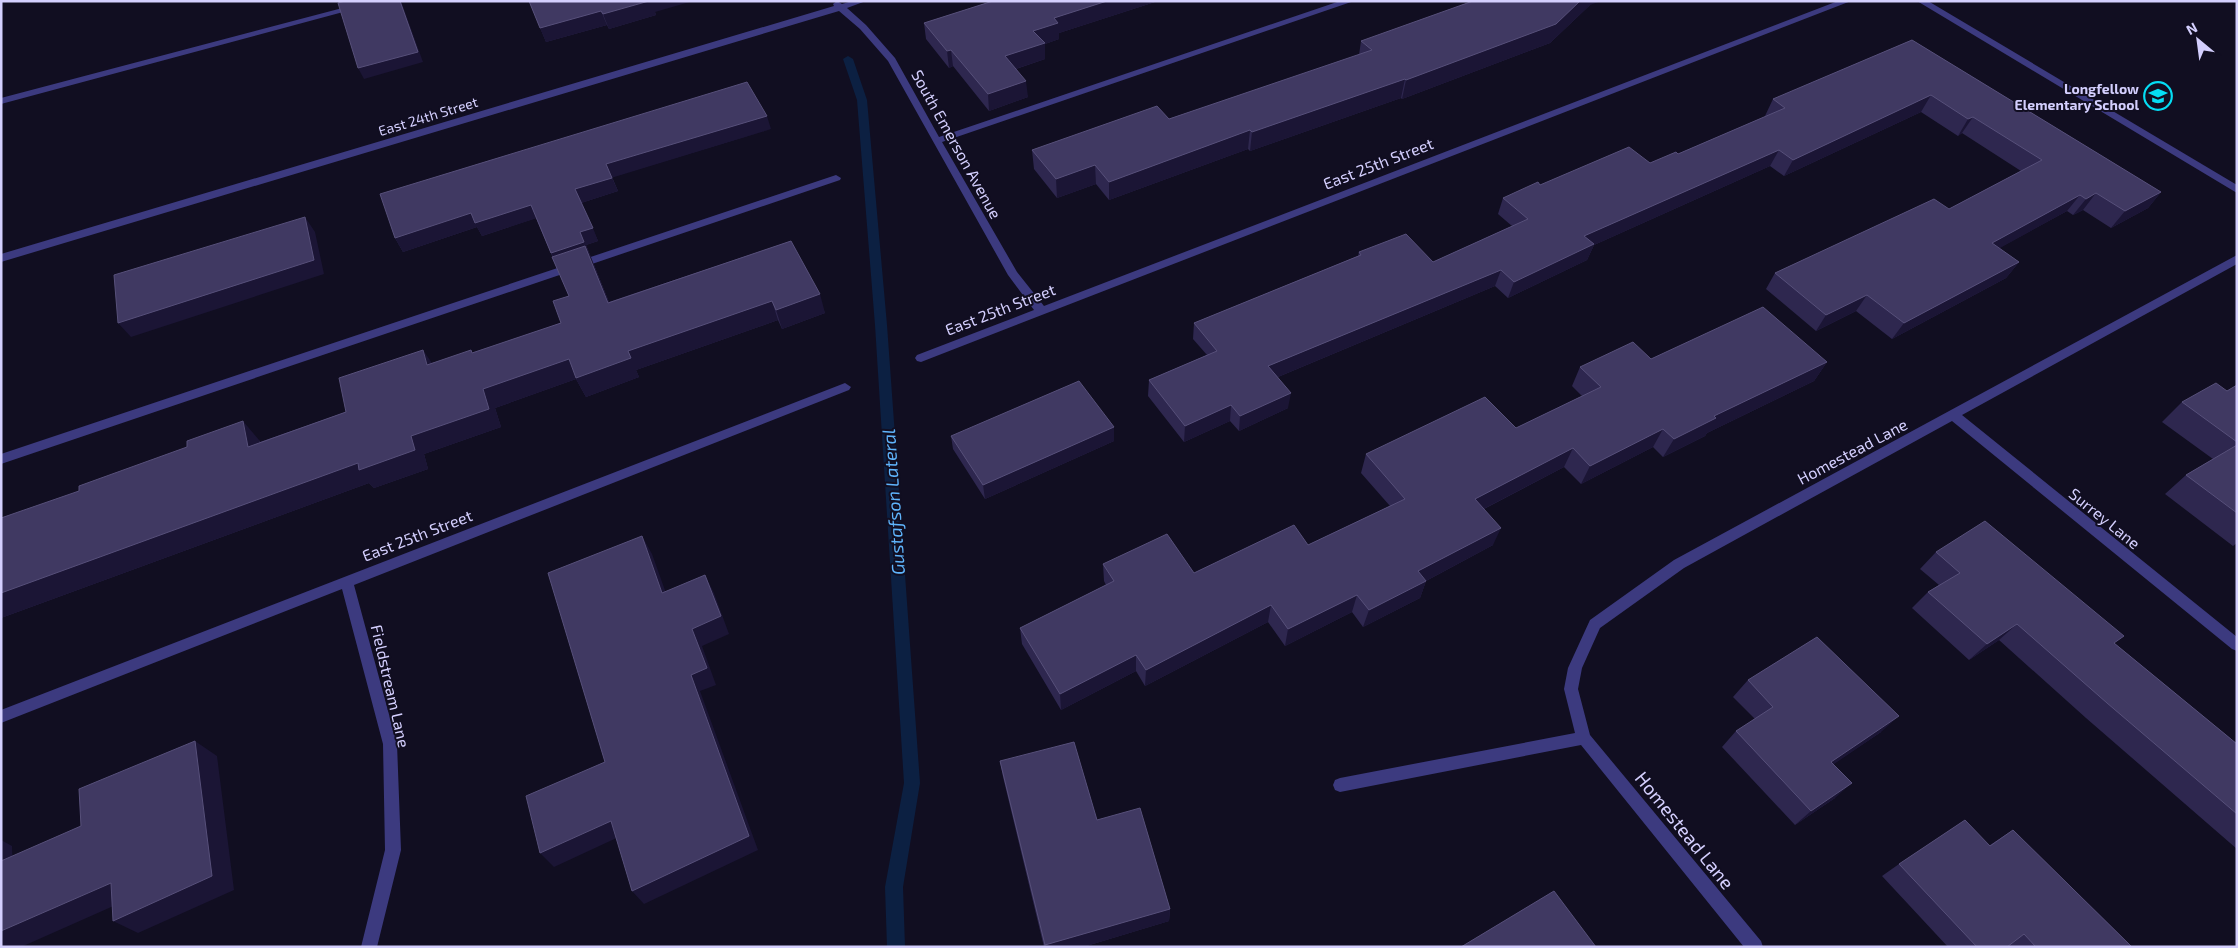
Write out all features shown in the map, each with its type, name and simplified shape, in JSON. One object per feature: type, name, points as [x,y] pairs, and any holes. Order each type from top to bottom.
[{"type":"street","points":[[1,101],[380,1]]},
{"type":"street","name":"East 24th Street","points":[[1,258],[837,4],[862,1]]},
{"type":"street","points":[[936,141],[1350,1]]},
{"type":"street","name":"East 25th Street","points":[[921,358],[1847,1]]},
{"type":"street","points":[[1921,1],[2237,190]]},
{"type":"street","name":"South Emerson Avenue","points":[[837,4],[864,27],[892,60],[1013,275],[1042,312]]},
{"type":"street","points":[[1,459],[836,178]]},
{"type":"street","name":"Homestead Lane","points":[[1755,947],[1584,738],[1571,689],[1575,668],[1595,624],[1680,564],[2237,260]]},
{"type":"street","name":"East 25th Street","points":[[1,717],[845,387]]},
{"type":"street","name":"Surrey Lane","points":[[1953,415],[2237,645]]},
{"type":"street","name":"Fieldstream Lane","points":[[347,582],[390,744],[393,850],[369,947]]},
{"type":"street","points":[[1340,785],[1584,738]]},
{"type":"building","points":[[345,1],[400,1],[418,52],[358,68],[338,3]]},
{"type":"building","points":[[529,1],[649,1],[603,14],[601,11],[540,28]]},
{"type":"building","points":[[993,1],[1107,1],[1054,18],[1058,23],[1033,31],[1045,43],[1005,56],[1026,81],[988,94],[951,50],[947,51],[924,23]]},
{"type":"building","points":[[1473,1],[1580,1],[1556,24],[1406,80],[1252,132],[1250,130],[1109,182],[1095,165],[1056,179],[1032,150],[1157,106],[1169,119],[1372,50],[1361,41]]},
{"type":"building","points":[[1912,40],[2161,192],[2125,211],[2096,193],[2086,199],[2080,195],[1992,243],[2019,262],[1904,323],[1867,295],[1826,315],[1775,273],[1934,199],[1949,209],[2042,160],[1973,117],[1968,119],[1931,95],[1793,160],[1779,150],[1584,236],[1594,244],[1514,282],[1501,270],[1268,366],[1291,393],[1240,416],[1231,405],[1185,426],[1149,380],[1217,351],[1194,323],[1361,255],[1359,252],[1406,234],[1433,262],[1528,219],[1503,198],[1538,182],[1540,185],[1629,147],[1650,163],[1676,152],[1678,154],[1785,108],[1773,99]]},
{"type":"building","points":[[747,82],[767,116],[606,164],[612,178],[575,189],[593,228],[580,232],[584,242],[551,253],[531,205],[475,223],[471,213],[395,238],[380,194]]},
{"type":"building","points":[[305,217],[314,260],[118,323],[114,275]]},
{"type":"building","points":[[791,241],[820,294],[776,310],[772,301],[628,351],[631,358],[576,378],[569,359],[483,389],[489,409],[411,436],[415,450],[359,470],[358,463],[1,593],[1,518],[79,491],[79,486],[187,447],[187,441],[243,421],[248,447],[346,412],[339,378],[423,350],[427,365],[471,350],[472,353],[561,323],[553,301],[569,296],[552,257],[585,246],[608,303]]},
{"type":"building","points":[[1763,307],[1827,362],[1714,416],[1716,418],[1674,439],[1663,429],[1590,466],[1573,448],[1475,499],[1501,528],[1418,571],[1426,581],[1369,610],[1357,595],[1288,629],[1271,605],[1146,670],[1136,655],[1060,694],[1020,628],[1114,581],[1103,564],[1167,534],[1194,573],[1294,525],[1308,545],[1405,499],[1366,454],[1485,397],[1516,428],[1601,387],[1580,367],[1633,342],[1651,359]]},
{"type":"building","points":[[1079,381],[1114,427],[983,485],[951,436]]},
{"type":"building","points":[[2216,383],[2227,391],[2237,385],[2237,442],[2182,402]]},
{"type":"building","points":[[2237,445],[2237,513],[2186,475]]},
{"type":"building","points":[[1985,521],[2124,636],[2114,643],[2237,744],[2237,814],[2017,624],[1987,644],[1928,592],[1960,573],[1936,552]]},
{"type":"building","points":[[642,536],[662,593],[705,575],[721,616],[692,629],[707,668],[691,675],[749,836],[632,891],[611,821],[540,853],[526,796],[605,762],[548,573]]},
{"type":"building","points":[[1817,637],[1899,716],[1831,762],[1852,783],[1811,811],[1736,731],[1773,707],[1748,680]]},
{"type":"building","points":[[195,741],[212,876],[113,921],[111,883],[1,931],[1,861],[81,826],[79,789]]},
{"type":"building","points":[[1074,742],[1097,820],[1140,808],[1170,909],[1045,945],[1000,761]]},
{"type":"building","points":[[1965,820],[1990,846],[2013,830],[2132,947],[2036,947],[2024,934],[2007,947],[1977,947],[1899,864]]},
{"type":"building","points":[[1554,891],[1596,947],[1461,947]]},
{"type":"waterway","name":"Gustafson Lateral","points":[[848,59],[862,100],[881,325],[912,783],[894,887],[896,947]]},
{"type":"place","name":"Longfellow Elementary School","points":[[2158,96]]}]
